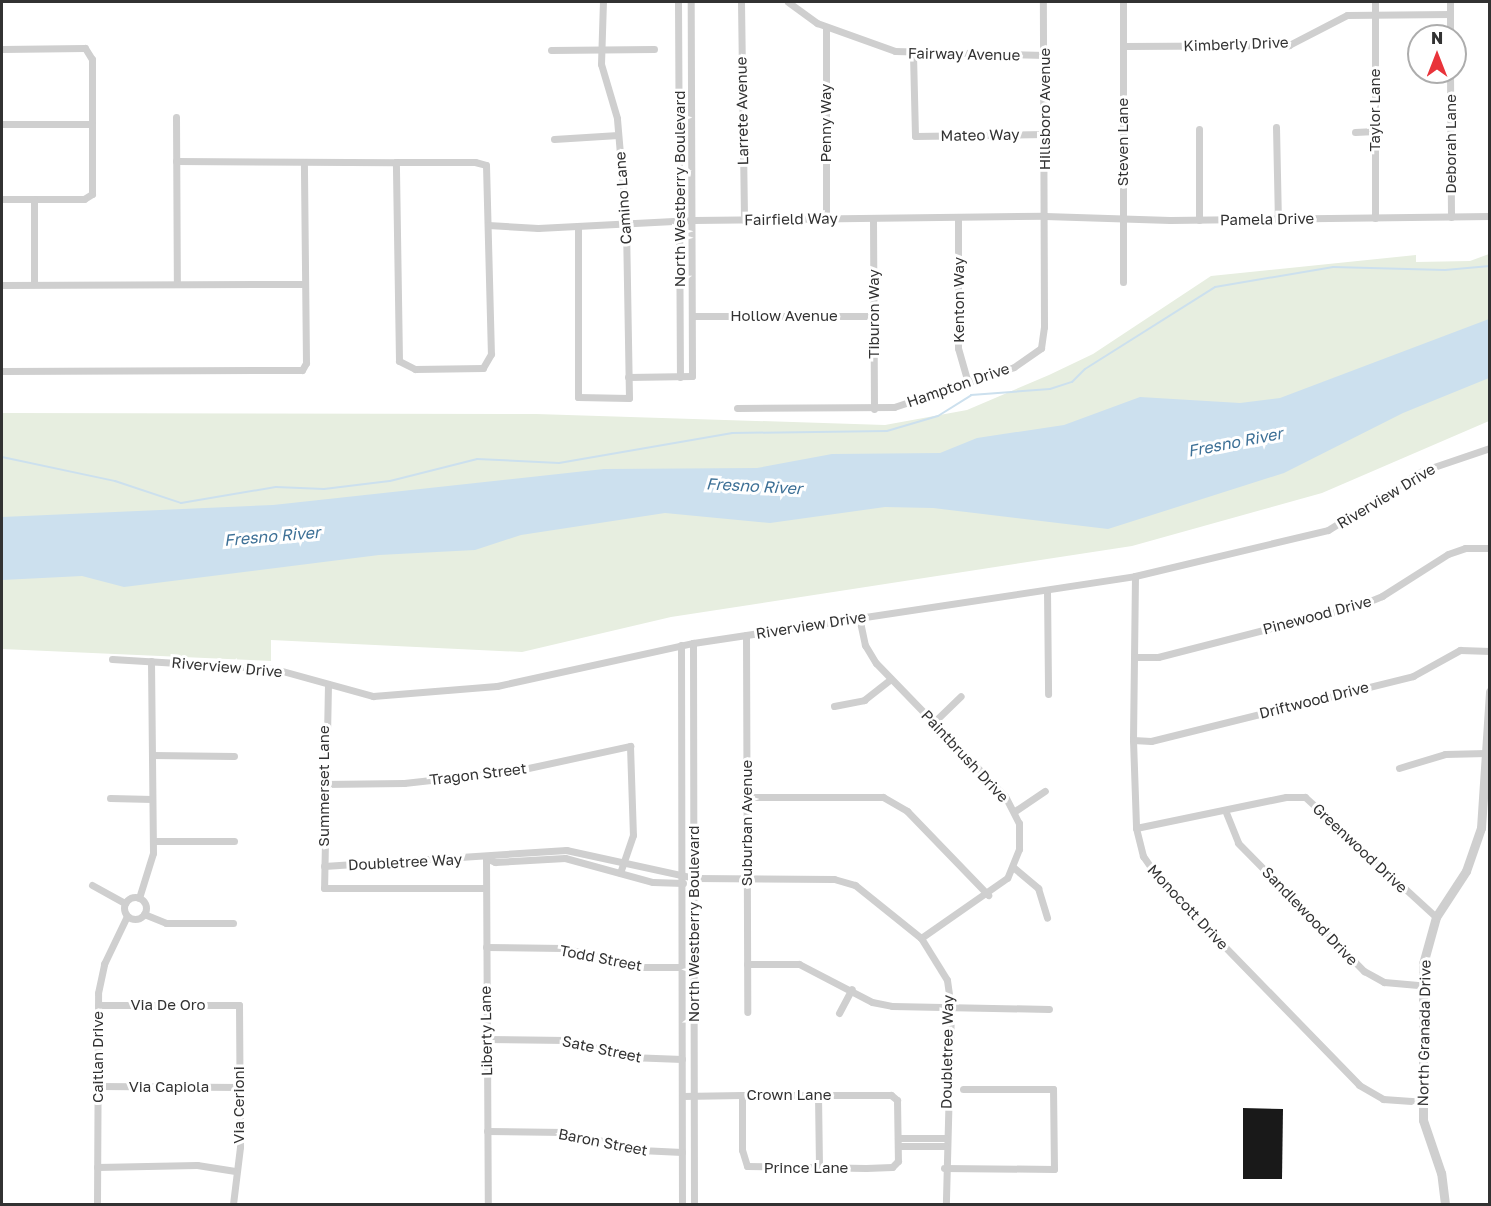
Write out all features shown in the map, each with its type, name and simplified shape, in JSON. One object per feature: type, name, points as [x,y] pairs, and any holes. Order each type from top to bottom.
[{"type":"street","name":"Camino Lane","points":[[578,226],[578,397],[628,398],[626,224],[618,135],[601,49],[603,2]]},
{"type":"street","name":"North Westberry Boulevard","points":[[678,2],[681,221],[680,377],[692,376],[694,316],[691,2]]},
{"type":"street","name":"Larrete Avenue","points":[[741,2],[744,220]]},
{"type":"street","name":"Fairway Avenue","points":[[788,2],[826,27],[857,41],[913,54],[1045,55]]},
{"type":"street","name":"Hillsboro Avenue","points":[[1043,2],[1045,216]]},
{"type":"street","name":"Steven Lane","points":[[1123,2],[1124,282]]},
{"type":"street","name":"Taylor Lane","points":[[1375,218],[1376,2]]},
{"type":"street","points":[[1450,2],[1450,24]]},
{"type":"street","name":"Kimberly Drive","points":[[1123,46],[1289,45],[1347,15],[1450,14]]},
{"type":"street","name":"Penny Way","points":[[826,27],[826,219]]},
{"type":"street","points":[[2,48],[89,50],[92,124],[92,194],[84,199],[2,199]]},
{"type":"street","points":[[551,50],[654,49]]},
{"type":"street","name":"Mateo Way","points":[[913,54],[915,136],[1045,134]]},
{"type":"street","name":"Deborah Lane","points":[[1450,84],[1451,217]]},
{"type":"street","points":[[176,117],[177,284]]},
{"type":"street","points":[[2,124],[92,124]]},
{"type":"street","points":[[1276,127],[1278,219]]},
{"type":"street","points":[[1199,129],[1199,220]]},
{"type":"street","points":[[1355,132],[1375,131]]},
{"type":"street","points":[[554,139],[618,135]]},
{"type":"street","points":[[176,161],[396,162],[486,165],[490,360],[476,370],[401,366],[396,162]]},
{"type":"street","points":[[2,371],[296,373],[306,363],[304,162]]},
{"type":"street","points":[[34,199],[34,284]]},
{"type":"street","name":"Fairfield Way","points":[[488,225],[538,228],[693,220],[1045,216]]},
{"type":"street","name":"Pamela Drive","points":[[1045,216],[1124,216],[1199,220],[1490,216]]},
{"type":"street","name":"Hampton Drive","points":[[737,408],[874,410],[1023,363],[1041,348],[1045,216]]},
{"type":"street","name":"Kenton Way","points":[[958,217],[958,348],[968,382]]},
{"type":"street","name":"Tiburon Way","points":[[873,218],[874,410]]},
{"type":"street","points":[[2,285],[305,284]]},
{"type":"street","name":"Hollow Avenue","points":[[694,316],[874,316]]},
{"type":"street","points":[[628,377],[680,377]]},
{"type":"street","name":"Riverview Drive","points":[[112,659],[275,669],[328,684],[384,696],[497,686],[681,645],[1135,576],[1328,530],[1422,471],[1490,448]]},
{"type":"street","name":"Pinewood Drive","points":[[1134,657],[1158,657],[1360,605],[1382,597],[1448,554],[1465,548],[1490,548]]},
{"type":"street","name":"Monocott Drive","points":[[1135,576],[1133,740],[1136,828],[1143,856],[1159,879],[1359,1084],[1383,1099],[1422,1102]]},
{"type":"street","points":[[1047,590],[1048,694]]},
{"type":"street","name":"Paintbrush Drive","points":[[859,617],[866,645],[891,679],[1005,796],[1015,811],[1020,836],[1013,867],[988,896],[921,938]]},
{"type":"street","name":"Suburban Avenue","points":[[746,635],[747,1012]]},
{"type":"street","name":"North Westberry Boulevard","points":[[693,643],[694,1204]]},
{"type":"street","name":"North Westberry Boulevard","points":[[681,645],[682,1204]]},
{"type":"street","name":"Driftwood Drive","points":[[1133,740],[1151,741],[1413,676],[1460,650],[1490,651]]},
{"type":"street","points":[[92,885],[125,903],[139,898],[151,869],[153,841],[151,661]]},
{"type":"street","points":[[834,706],[864,700],[891,679]]},
{"type":"street","name":"Summerset Lane","points":[[324,888],[324,784],[328,684]]},
{"type":"street","name":"North Granada Drive","points":[[1445,1204],[1422,1102],[1421,985],[1436,917],[1474,854],[1486,753],[1490,691]]},
{"type":"street","points":[[934,723],[961,696]]},
{"type":"street","name":"Tragon Street","points":[[324,784],[404,783],[519,770],[630,746],[633,835],[623,865]]},
{"type":"street","points":[[1399,768],[1451,753],[1486,753]]},
{"type":"street","points":[[152,755],[234,756]]},
{"type":"street","points":[[1015,811],[1045,791]]},
{"type":"street","points":[[747,797],[883,798],[907,811],[988,896]]},
{"type":"street","name":"Greenwood Drive","points":[[1136,828],[1286,797],[1305,798],[1436,917]]},
{"type":"street","points":[[110,798],[152,799]]},
{"type":"street","name":"Sandlewood Drive","points":[[1225,810],[1238,843],[1364,971],[1384,982],[1421,985]]},
{"type":"street","points":[[153,841],[234,841]]},
{"type":"street","name":"Doubletree Way","points":[[324,866],[486,858],[566,850],[623,865],[682,873],[694,878],[834,879],[855,885],[921,938],[947,980],[951,1008],[944,1168],[946,1204]]},
{"type":"street","name":"Doubletree Way","points":[[486,858],[495,862],[565,858],[620,873],[682,884],[694,878]]},
{"type":"street","name":"Liberty Lane","points":[[486,858],[488,1204]]},
{"type":"street","points":[[620,873],[623,865]]},
{"type":"street","points":[[1013,867],[1038,888],[1047,918]]},
{"type":"street","name":"Doubletree Way","points":[[324,888],[485,888]]},
{"type":"street","points":[[139,898],[145,903],[144,914]]},
{"type":"street","points":[[125,903],[127,916],[136,919],[144,914]]},
{"type":"street","points":[[144,914],[166,923],[233,924]]},
{"type":"street","name":"Caitlan Drive","points":[[97,1204],[98,1005],[104,964],[127,916]]},
{"type":"street","name":"Todd Street","points":[[486,948],[563,948],[638,967],[681,967]]},
{"type":"street","points":[[747,964],[799,964],[852,989],[872,1002],[892,1006],[1049,1008]]},
{"type":"street","points":[[839,1013],[852,989]]},
{"type":"street","name":"Via De Oro","points":[[98,1005],[239,1005]]},
{"type":"street","name":"Via Cerioni","points":[[233,1204],[234,1172],[240,1148],[239,1005]]},
{"type":"street","name":"Sate Street","points":[[486,1039],[566,1040],[629,1057],[682,1059]]},
{"type":"street","name":"Via Capiola","points":[[98,1086],[240,1087]]},
{"type":"street","points":[[944,1168],[1054,1169],[1053,1089],[965,1089]]},
{"type":"street","name":"Prince Lane","points":[[742,1095],[742,1150],[747,1166],[866,1168],[896,1165],[898,1146]]},
{"type":"street","points":[[818,1095],[819,1167]]},
{"type":"street","name":"Crown Lane","points":[[682,1096],[895,1097],[898,1138]]},
{"type":"street","name":"Baron Street","points":[[487,1131],[564,1132],[640,1150],[682,1152]]},
{"type":"street","points":[[898,1138],[945,1142],[898,1146],[898,1138]]},
{"type":"street","points":[[98,1167],[197,1165],[234,1172]]},
{"type":"shaded area","points":[[1489,254],[1489,421],[1322,493],[1132,546],[671,617],[522,652],[271,640],[271,661],[2,649],[2,413],[536,414],[885,425],[967,410],[1049,375],[1093,354],[1211,276],[1416,255],[1416,262],[1470,261]]},
{"type":"water","name":"Fresno River","points":[[1489,319],[1489,378],[1403,413],[1284,473],[1108,529],[933,508],[885,507],[770,523],[665,513],[521,535],[475,550],[379,555],[124,587],[82,576],[2,580],[2,517],[273,505],[604,469],[757,468],[832,454],[940,453],[977,438],[1064,425],[1140,397],[1240,403],[1280,398]]},
{"type":"building","points":[[1243,1108],[1283,1109],[1282,1179],[1243,1179]]},
{"type":"waterway","points":[[2,457],[115,481],[181,503],[276,487],[324,489],[390,481],[477,459],[559,463],[732,433],[887,431],[938,416],[971,395],[1050,389],[1072,382],[1085,369],[1215,287],[1333,267],[1445,270],[1490,266]]}]
